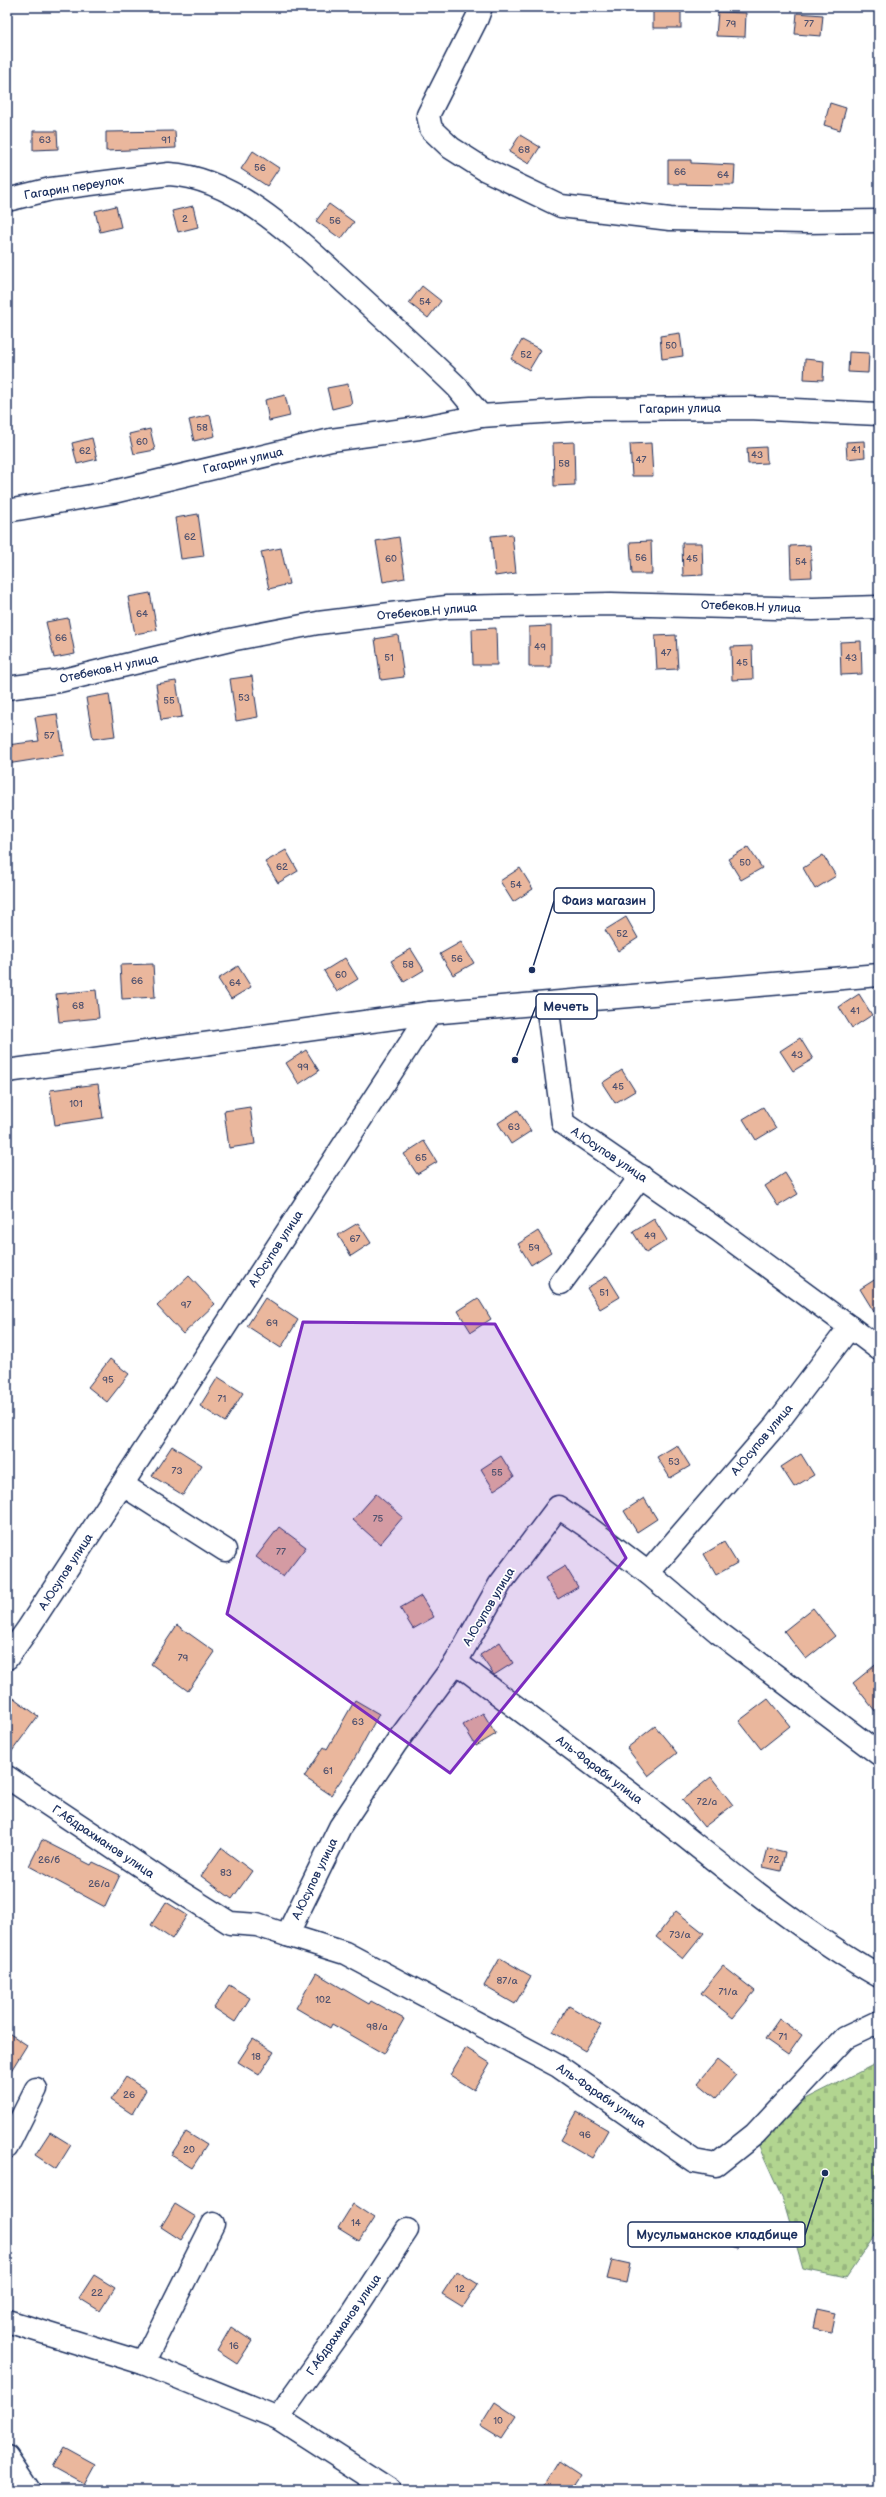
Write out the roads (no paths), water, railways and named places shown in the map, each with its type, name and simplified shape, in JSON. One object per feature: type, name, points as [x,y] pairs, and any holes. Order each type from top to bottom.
[{"type":"street","points":[[481,7],[477,18],[428,115],[431,129],[440,139],[484,169],[561,206],[613,214],[670,219],[806,222],[879,221]]},
{"type":"street","name":"Гагарин переулок","points":[[7,200],[51,189],[168,174],[188,175],[222,189],[289,232],[447,377],[480,416]]},
{"type":"street","name":"Гагарин улица","points":[[7,512],[113,492],[332,440],[419,428],[480,416],[589,409],[749,408],[879,414]]},
{"type":"street","name":"Отебеков.Н улица","points":[[7,688],[66,679],[230,640],[318,624],[447,607],[611,604],[813,609],[879,607]]},
{"type":"street","points":[[7,1071],[430,1013],[879,975]]},
{"type":"street","name":"А.Юсупов улица","points":[[547,1004],[562,1123],[641,1176],[879,1349]]},
{"type":"street","name":"А.Юсупов улица","points":[[7,1658],[27,1630],[430,1013]]},
{"type":"street","points":[[561,1283],[641,1176]]},
{"type":"street","name":"А.Юсупов улица","points":[[160,1879],[230,1923],[257,1925],[287,1934],[340,1827],[396,1743],[456,1662],[500,1584],[558,1507],[589,1528],[648,1573],[774,1427],[850,1327]]},
{"type":"street","points":[[122,1485],[225,1550]]},
{"type":"street","points":[[648,1573],[718,1632],[879,1754]]},
{"type":"street","name":"Аль-Фараби улица","points":[[456,1662],[630,1793],[720,1866],[844,1956],[879,1976]]},
{"type":"street","name":"Г.Абдрахманов улица","points":[[7,1777],[160,1879]]},
{"type":"street","name":"Аль-Фараби улица","points":[[287,1934],[345,1953],[457,2011],[558,2066],[694,2161],[716,2165],[755,2134],[845,2038],[879,2022]]},
{"type":"street","points":[[7,2147],[36,2089]]},
{"type":"street","points":[[144,2363],[213,2224]]},
{"type":"street","name":"Г.Абдрахманов улица","points":[[278,2418],[351,2316],[407,2230]]},
{"type":"street","points":[[7,2321],[144,2363],[278,2418],[390,2490]]},
{"type":"street","points":[[7,2457],[29,2490]]},
{"type":"place","name":"Фаиз магазин","points":[[532,970]]},
{"type":"place","name":"Мечеть","points":[[515,1060]]},
{"type":"place","name":"Мусульманское кладбище","points":[[825,2173]]}]
